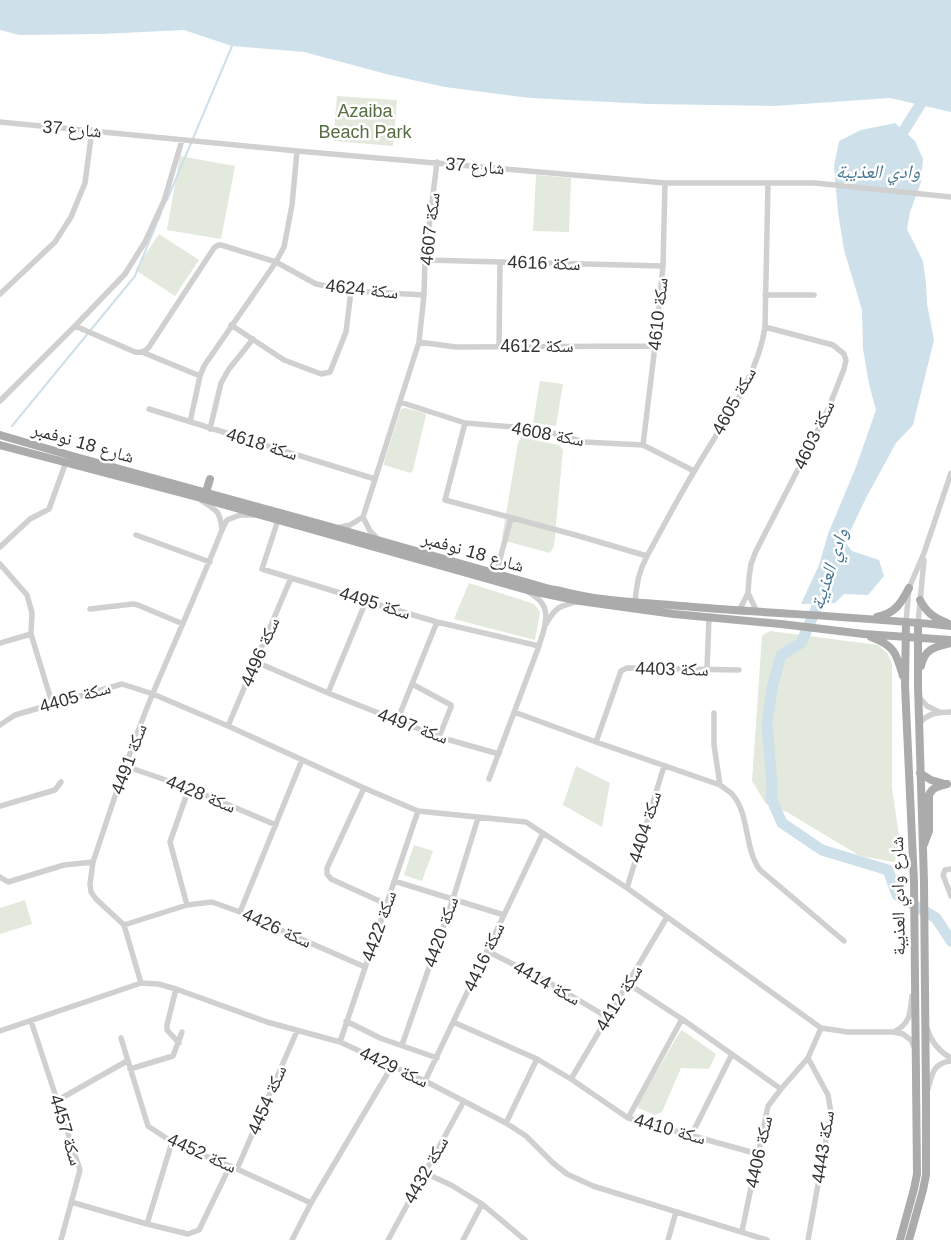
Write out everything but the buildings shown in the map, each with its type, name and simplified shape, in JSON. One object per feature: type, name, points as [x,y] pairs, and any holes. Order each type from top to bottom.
[{"type":"main road","name":"شارع 18 نوفمبر","points":[[0,435],[550,589],[574,594],[602,599],[738,611],[871,618],[951,625]]},
{"type":"main road","name":"شارع 18 نوفمبر","points":[[0,444],[262,515],[527,590],[627,608],[951,642]]},
{"type":"main road","points":[[206,492],[210,479]]},
{"type":"main road","points":[[871,618],[890,613],[901,603],[909,588]]},
{"type":"main road","points":[[920,600],[923,607],[933,617],[951,625]]},
{"type":"main road","name":"شارع وادي العذيبة","points":[[900,1240],[917,1174],[914,882],[905,685],[906,622]]},
{"type":"main road","name":"شارع وادي العذيبة","points":[[909,1240],[926,1175],[924,882],[918,696],[918,623]]},
{"type":"main road","points":[[864,634],[880,640],[891,647],[895,652],[905,685]]},
{"type":"main road","points":[[918,686],[923,657],[933,648],[951,642]]},
{"type":"main road","points":[[920,773],[931,780],[949,784]]},
{"type":"main road","points":[[923,846],[929,831],[929,795],[937,787],[949,784]]},
{"type":"street","name":"شارع 37","points":[[0,122],[297,151],[665,183],[815,183],[951,196]]},
{"type":"street","points":[[0,294],[55,242],[71,217],[85,183],[92,130]]},
{"type":"street","points":[[0,401],[76,326],[125,274],[145,242],[164,200],[182,140]]},
{"type":"street","points":[[190,422],[204,366],[276,262],[284,247],[292,205],[297,151]]},
{"type":"street","name":"سكة 4607","points":[[424,295],[425,260],[437,162]]},
{"type":"street","name":"سكة 4610","points":[[642,445],[663,266],[665,183]]},
{"type":"street","name":"سكة 4605","points":[[635,602],[637,581],[646,556],[743,389],[761,348],[765,327],[768,183]]},
{"type":"street","name":"سكة 4624","points":[[142,352],[149,348],[214,248],[218,245],[276,262],[316,284],[350,291],[424,295]]},
{"type":"street","name":"سكة 4616","points":[[425,260],[663,266]]},
{"type":"street","points":[[499,346],[500,262]]},
{"type":"street","points":[[232,325],[284,360],[321,374],[330,372],[346,332],[350,291]]},
{"type":"street","points":[[335,528],[350,525],[363,517],[419,342],[424,295]]},
{"type":"street","points":[[765,295],[814,296]]},
{"type":"street","points":[[76,326],[135,352],[142,352],[200,376]]},
{"type":"street","name":"سكة 4603","points":[[738,611],[748,593],[751,564],[756,552],[822,422],[846,360],[844,354],[833,345],[765,327]]},
{"type":"street","points":[[210,428],[221,383],[229,369],[252,339]]},
{"type":"street","name":"سكة 4612","points":[[419,342],[456,347],[655,346]]},
{"type":"street","name":"سكة 4608","points":[[400,402],[465,423],[539,429],[584,442],[642,445],[694,471]]},
{"type":"street","name":"سكة 4618","points":[[149,409],[375,479]]},
{"type":"street","points":[[465,423],[445,500],[646,556]]},
{"type":"street","points":[[0,547],[30,519],[49,509],[66,462]]},
{"type":"street","name":"شارع وادي العذيبة","points":[[906,622],[909,588],[924,553],[951,475]]},
{"type":"street","points":[[196,497],[212,507],[220,516],[222,530]]},
{"type":"street","name":"سكة 4491","points":[[124,925],[96,899],[91,892],[90,884],[93,862],[125,766],[153,694],[227,520],[240,515],[262,515]]},
{"type":"street","points":[[363,517],[370,531],[381,541]]},
{"type":"street","points":[[496,574],[511,518]]},
{"type":"street","name":"سكة 4495","points":[[278,520],[262,569],[437,622],[539,646]]},
{"type":"street","points":[[136,535],[210,562]]},
{"type":"street","name":"شارع وادي العذيبة","points":[[918,623],[924,553]]},
{"type":"street","points":[[0,564],[27,595],[32,613],[31,634],[52,703]]},
{"type":"street","name":"سكة 4496","points":[[228,726],[291,578]]},
{"type":"street","points":[[489,779],[545,626],[546,610],[541,602],[527,590]]},
{"type":"street","points":[[748,593],[757,612]]},
{"type":"street","points":[[328,693],[366,601]]},
{"type":"street","points":[[545,626],[552,614],[560,606],[580,601]]},
{"type":"street","points":[[90,610],[133,604],[183,624]]},
{"type":"street","points":[[707,669],[709,618]]},
{"type":"street","points":[[397,721],[437,622]]},
{"type":"street","points":[[0,643],[31,634]]},
{"type":"street","name":"سكة 4497","points":[[256,662],[439,738],[499,754]]},
{"type":"street","name":"سكة 4403","points":[[596,742],[621,671],[627,668],[739,670]]},
{"type":"street","name":"سكة 4405","points":[[0,724],[15,715],[122,684],[153,694],[228,726],[418,811],[526,822],[627,888],[821,1028]]},
{"type":"street","points":[[412,684],[452,706],[439,738]]},
{"type":"street","points":[[918,696],[927,706],[939,712]]},
{"type":"street","points":[[514,712],[720,785],[732,793],[742,812],[756,865],[844,941]]},
{"type":"street","points":[[919,723],[930,714],[951,712]]},
{"type":"street","points":[[714,713],[714,745],[720,785]]},
{"type":"street","points":[[240,912],[302,760]]},
{"type":"street","name":"سكة 4428","points":[[125,766],[188,788],[276,825]]},
{"type":"street","name":"سكة 4404","points":[[627,888],[664,766]]},
{"type":"street","points":[[0,806],[55,790],[61,782]]},
{"type":"street","points":[[187,905],[170,842],[188,788]]},
{"type":"street","points":[[364,788],[327,868],[326,874],[331,879],[386,904]]},
{"type":"street","name":"سكة 4422","points":[[340,1042],[418,811]]},
{"type":"street","name":"سكة 4420","points":[[402,1045],[453,899],[478,818]]},
{"type":"street","name":"سكة 4416","points":[[425,1081],[543,833]]},
{"type":"street","points":[[0,877],[8,882],[64,865],[93,862]]},
{"type":"street","points":[[951,869],[945,870],[943,874],[951,896]]},
{"type":"street","points":[[394,880],[504,915]]},
{"type":"street","name":"سكة 4426","points":[[124,925],[187,905],[212,902],[240,912],[365,967]]},
{"type":"street","name":"سكة 4412","points":[[571,1079],[666,916]]},
{"type":"street","points":[[124,925],[141,983]]},
{"type":"street","name":"سكة 4414","points":[[487,951],[550,983],[607,1017]]},
{"type":"street","points":[[894,1032],[904,1026],[909,1020],[915,976]]},
{"type":"street","name":"سكة 4429","points":[[0,1031],[141,983],[176,988],[267,1022],[340,1042],[425,1081],[506,1123],[526,1136],[553,1163],[581,1181],[767,1240]]},
{"type":"street","points":[[627,983],[682,1019],[781,1089]]},
{"type":"street","points":[[176,988],[167,1025],[168,1030],[178,1042]]},
{"type":"street","points":[[628,1118],[682,1019]]},
{"type":"street","name":"سكة 4457","points":[[31,1020],[80,1170],[61,1240]]},
{"type":"street","points":[[925,1020],[928,1032],[936,1047],[951,1060]]},
{"type":"street","points":[[346,1021],[380,1038],[437,1058]]},
{"type":"street","name":"سكة 4410","points":[[454,1022],[537,1059],[571,1079],[628,1118],[758,1154]]},
{"type":"street","points":[[821,1028],[848,1032],[894,1032],[903,1034],[910,1040],[916,1053]]},
{"type":"street","name":"سكة 4406","points":[[742,1231],[768,1106],[808,1058],[821,1028]]},
{"type":"street","name":"سكة 4454","points":[[237,1170],[297,1031]]},
{"type":"street","points":[[130,1069],[173,1056],[182,1032]]},
{"type":"street","name":"سكة 4452","points":[[121,1038],[148,1126],[172,1142],[311,1203]]},
{"type":"street","points":[[691,1136],[732,1054]]},
{"type":"street","name":"سكة 4443","points":[[808,1058],[828,1095],[831,1113],[808,1240]]},
{"type":"street","points":[[506,1123],[537,1059]]},
{"type":"street","points":[[926,1099],[930,1081],[936,1067],[941,1063],[951,1060]]},
{"type":"street","points":[[58,1100],[127,1061]]},
{"type":"street","points":[[292,1240],[311,1203],[392,1066]]},
{"type":"street","name":"سكة 4432","points":[[388,1240],[464,1101]]},
{"type":"street","points":[[147,1224],[172,1142]]},
{"type":"street","points":[[71,1202],[188,1234],[199,1230],[230,1166]]},
{"type":"street","points":[[425,1173],[451,1185],[482,1204],[526,1240]]},
{"type":"street","points":[[464,1240],[482,1204]]},
{"type":"street","points":[[668,1240],[676,1212]]},
{"type":"green space","name":"Azaiba Beach Park","points":[[337,96],[397,100],[393,146],[333,141]]},
{"type":"green space","points":[[180,156],[235,166],[221,239],[167,230]]},
{"type":"green space","points":[[536,175],[571,178],[569,232],[533,231]]},
{"type":"green space","points":[[159,234],[199,260],[175,296],[135,270]]},
{"type":"green space","points":[[540,381],[563,384],[556,426],[533,423]]},
{"type":"green space","points":[[405,408],[425,413],[426,415],[411,473],[384,465],[401,409]]},
{"type":"green space","points":[[521,437],[559,445],[563,450],[554,546],[550,553],[505,541],[502,538],[518,443]]},
{"type":"green space","points":[[469,583],[534,604],[540,612],[535,640],[454,619]]},
{"type":"green space","points":[[770,631],[878,645],[888,654],[892,664],[892,788],[901,849],[894,862],[860,856],[787,812],[766,804],[752,781],[762,636]]},
{"type":"green space","points":[[576,766],[610,783],[602,827],[563,805]]},
{"type":"green space","points":[[414,845],[433,851],[422,881],[404,875]]},
{"type":"green space","points":[[25,900],[32,924],[0,934],[0,908]]},
{"type":"green space","points":[[682,1030],[716,1054],[709,1069],[681,1068],[662,1112],[655,1115],[638,1108],[638,1104]]},
{"type":"water","points":[[0,0],[951,0],[951,112],[890,98],[774,106],[648,104],[530,98],[445,87],[390,75],[304,52],[232,46],[184,30],[102,34],[19,35],[0,30]]},
{"type":"water","name":"وادي العذيبة","points":[[895,123],[915,141],[923,159],[921,182],[910,212],[907,229],[923,261],[927,304],[934,340],[913,425],[896,443],[867,496],[845,542],[852,551],[879,560],[884,576],[868,595],[844,594],[835,603],[801,604],[819,565],[828,534],[856,467],[876,410],[863,349],[862,310],[844,250],[834,166],[839,141],[861,130]]},
{"type":"waterway","points":[[167,200],[232,46]]},
{"type":"waterway","name":"وادي العذيبة","points":[[896,143],[920,105]]},
{"type":"waterway","points":[[12,426],[135,276],[161,213]]},
{"type":"waterway","name":"وادي العذيبة","points":[[825,589],[801,643],[781,655],[772,688],[767,724],[772,785],[771,798],[782,823],[822,850],[888,870],[897,895],[936,918],[951,941]]}]
